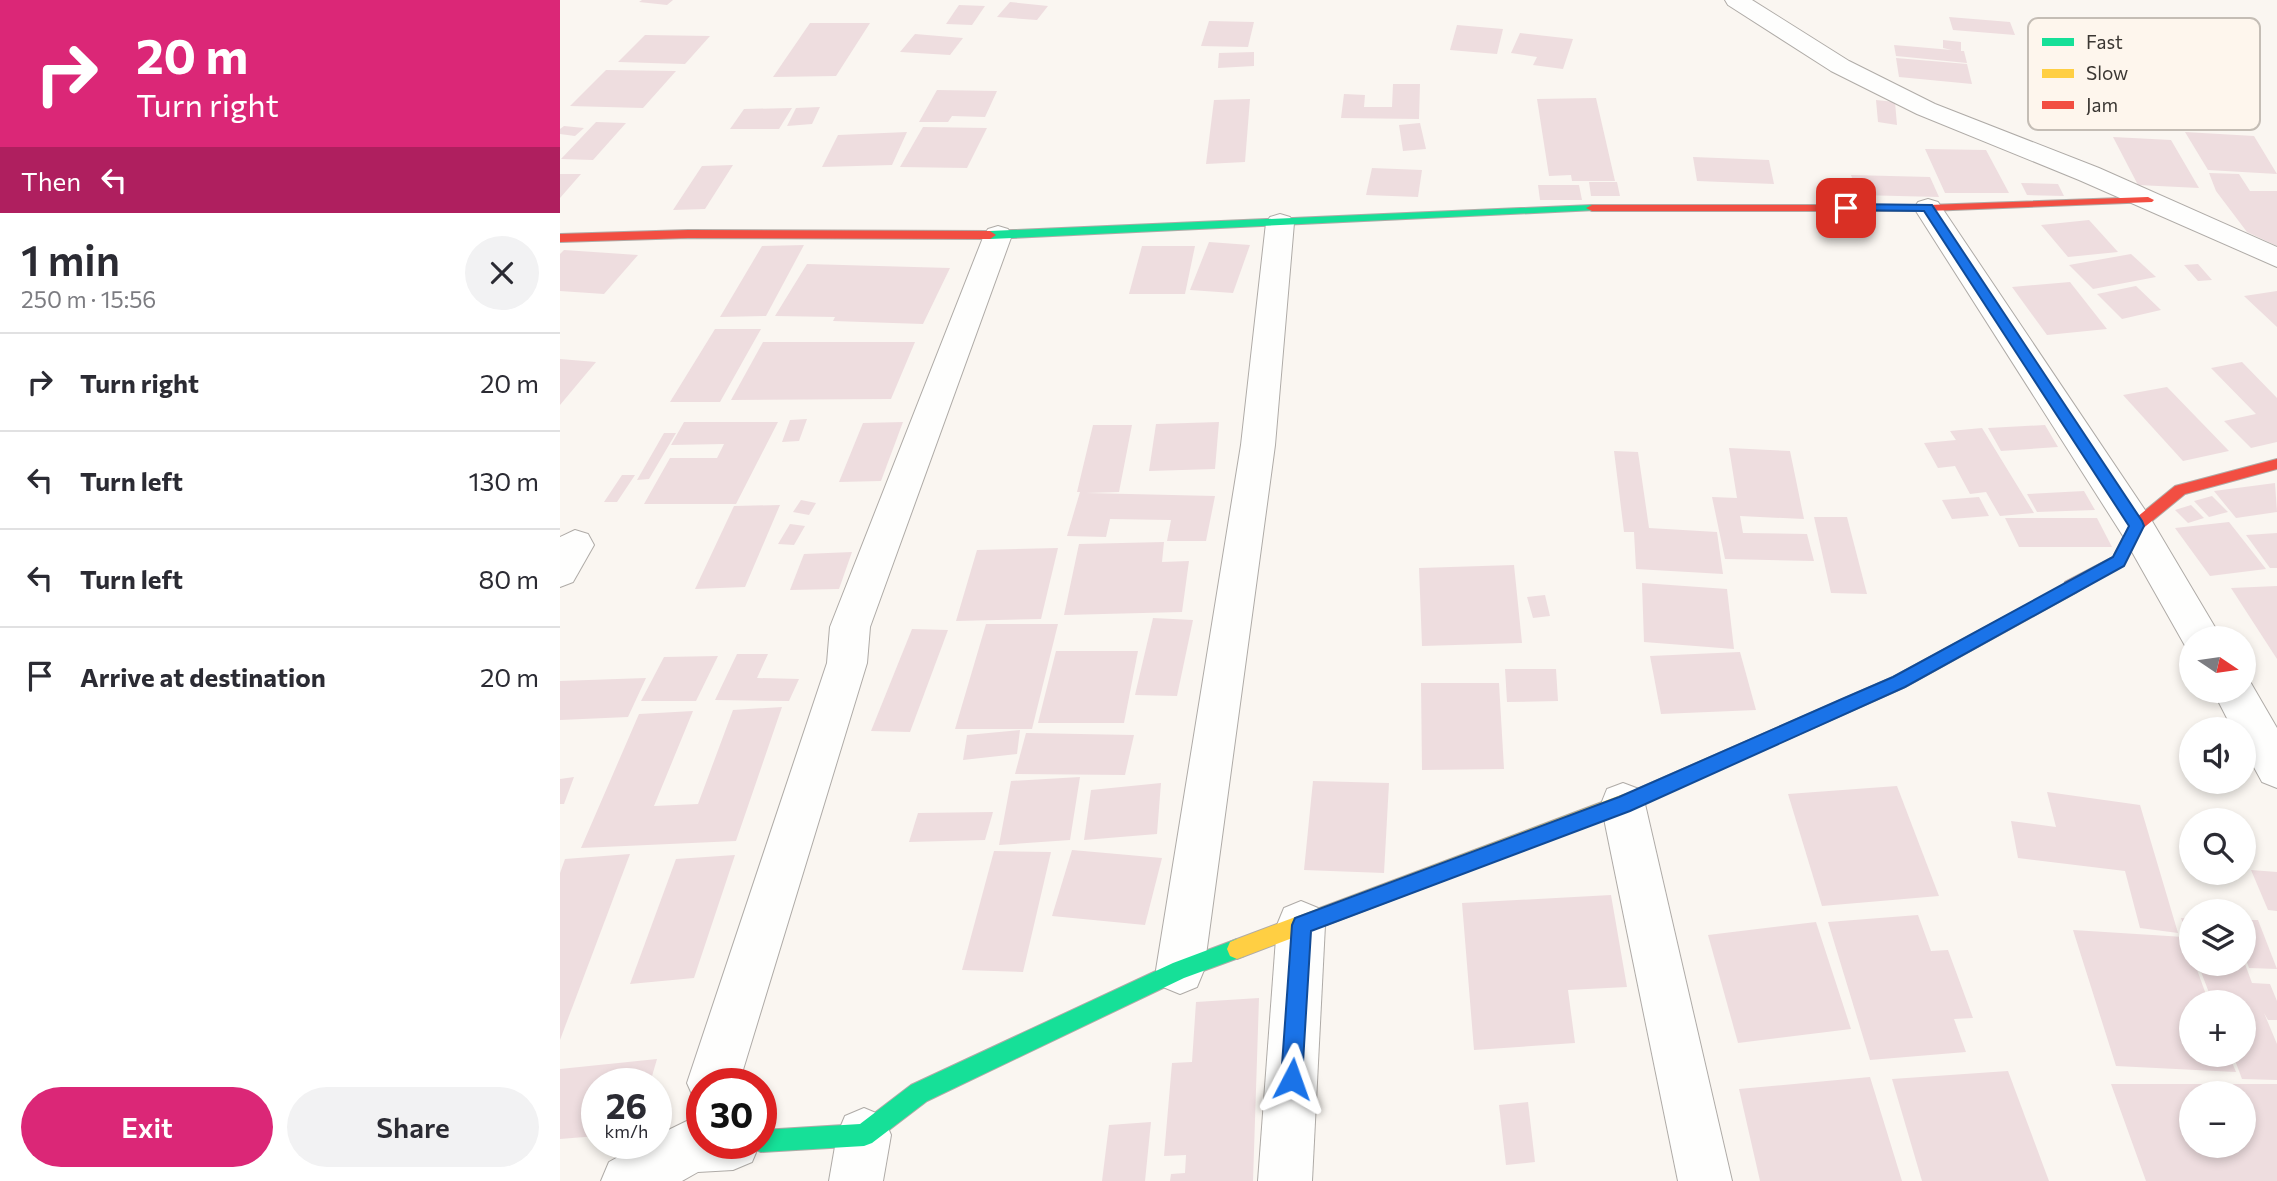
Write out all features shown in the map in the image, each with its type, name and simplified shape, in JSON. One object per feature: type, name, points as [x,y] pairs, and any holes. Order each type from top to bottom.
[{"type":"street","points":[[1736,0],[1840,66],[1914,103],[2148,200],[2277,258]]},
{"type":"street","points":[[560,238],[688,234],[998,234],[1280,223],[1548,208],[1928,208],[2148,200]]},
{"type":"street","points":[[1928,208],[2136,526],[2194,626]]},
{"type":"street","points":[[1180,970],[1258,445],[1280,223]]},
{"type":"street","points":[[718,1068],[848,663],[850,626],[998,234]]},
{"type":"street","points":[[777,1144],[860,1158],[919,1093],[1180,970],[1623,804],[1899,682],[2118,561],[2136,526],[2180,490],[2277,464]]},
{"type":"street","points":[[2240,704],[2277,768]]},
{"type":"street","points":[[1623,804],[1705,1181]]},
{"type":"street","points":[[1285,1181],[1301,925]]},
{"type":"street","points":[[628,1181],[686,1149]]},
{"type":"building","points":[[673,0],[667,5],[639,2]]},
{"type":"building","points":[[1010,2],[1048,6],[1037,20],[997,17]]},
{"type":"building","points":[[959,5],[985,6],[972,25],[946,24]]},
{"type":"building","points":[[1949,17],[2010,22],[2015,35],[1953,30]]},
{"type":"building","points":[[1209,21],[1254,22],[1248,47],[1201,46]]},
{"type":"building","points":[[810,23],[870,23],[836,76],[773,77]]},
{"type":"building","points":[[1457,25],[1503,29],[1497,54],[1450,50]]},
{"type":"building","points":[[1520,33],[1573,39],[1563,69],[1533,65],[1537,57],[1511,53]]},
{"type":"building","points":[[915,34],[963,38],[950,55],[900,52]]},
{"type":"building","points":[[645,35],[710,36],[685,64],[618,62]]},
{"type":"building","points":[[1943,40],[1961,42],[1961,51],[1964,51],[1967,63],[1896,56],[1894,45],[1952,50],[1943,48]]},
{"type":"building","points":[[1254,52],[1254,66],[1218,68],[1219,53]]},
{"type":"building","points":[[1896,58],[1967,64],[1972,84],[1899,77]]},
{"type":"building","points":[[606,70],[676,71],[643,108],[570,106]]},
{"type":"building","points":[[1393,84],[1420,84],[1419,119],[1341,118],[1344,94],[1365,95],[1364,107],[1392,107]]},
{"type":"building","points":[[937,90],[997,91],[985,117],[952,116],[948,122],[919,122]]},
{"type":"building","points":[[1596,98],[1615,181],[1572,181],[1571,175],[1549,176],[1537,99]]},
{"type":"building","points":[[1250,99],[1245,162],[1206,164],[1214,100]]},
{"type":"building","points":[[1876,100],[1895,102],[1897,125],[1878,122]]},
{"type":"building","points":[[820,107],[812,124],[787,126],[796,108]]},
{"type":"building","points":[[792,108],[779,129],[730,129],[744,109]]},
{"type":"building","points":[[596,122],[626,123],[593,160],[561,159]]},
{"type":"building","points":[[1420,123],[1426,149],[1403,151],[1399,125]]},
{"type":"building","points":[[564,126],[584,128],[575,136],[560,134],[560,129]]},
{"type":"building","points":[[923,127],[987,128],[967,168],[900,167]]},
{"type":"building","points":[[907,132],[892,165],[822,167],[838,135]]},
{"type":"building","points":[[2185,132],[2254,136],[2277,174],[2208,170]]},
{"type":"building","points":[[2113,137],[2171,140],[2199,188],[2138,185]]},
{"type":"building","points":[[1925,149],[1986,150],[2009,193],[1945,193]]},
{"type":"building","points":[[1693,157],[1769,160],[1774,184],[1697,181]]},
{"type":"building","points":[[733,165],[705,209],[673,210],[702,166]]},
{"type":"building","points":[[1372,168],[1422,170],[1418,197],[1366,195]]},
{"type":"building","points":[[2209,173],[2239,174],[2250,191],[2277,191],[2277,246],[2247,232],[2216,191]]},
{"type":"building","points":[[560,174],[581,174],[560,198]]},
{"type":"building","points":[[1851,175],[1930,177],[1939,197],[1858,195]]},
{"type":"building","points":[[1589,182],[1617,182],[1620,196],[1591,196]]},
{"type":"building","points":[[2021,183],[2058,184],[2064,196],[2027,195]]},
{"type":"building","points":[[1538,185],[1579,185],[1582,200],[1540,200]]},
{"type":"building","points":[[2089,220],[2118,252],[2068,257],[2041,225]]},
{"type":"building","points":[[1209,242],[1250,245],[1233,293],[1190,290]]},
{"type":"building","points":[[804,245],[766,316],[720,317],[762,246]]},
{"type":"building","points":[[1142,246],[1195,246],[1185,294],[1129,294]]},
{"type":"building","points":[[564,250],[638,255],[604,294],[560,291],[560,254]]},
{"type":"building","points":[[2131,254],[2156,277],[2093,289],[2069,265]]},
{"type":"building","points":[[807,264],[950,268],[923,324],[833,321],[835,317],[775,316]]},
{"type":"building","points":[[2198,264],[2212,280],[2198,281],[2184,265]]},
{"type":"building","points":[[2070,282],[2107,329],[2047,335],[2012,287]]},
{"type":"building","points":[[2136,286],[2161,310],[2122,319],[2097,294]]},
{"type":"building","points":[[2277,291],[2277,327],[2244,296]]},
{"type":"building","points":[[715,329],[761,329],[720,402],[670,402]]},
{"type":"building","points":[[763,342],[915,342],[891,399],[731,400]]},
{"type":"building","points":[[560,359],[596,362],[560,405]]},
{"type":"building","points":[[2242,362],[2277,398],[2277,442],[2251,448],[2224,421],[2256,414],[2211,368]]},
{"type":"building","points":[[2167,387],[2229,451],[2183,461],[2123,395]]},
{"type":"building","points":[[807,419],[799,441],[782,442],[790,420]]},
{"type":"building","points":[[684,422],[778,422],[736,504],[644,504],[670,458],[717,458],[724,444],[671,445]]},
{"type":"building","points":[[903,422],[881,481],[839,482],[863,423]]},
{"type":"building","points":[[1219,422],[1215,469],[1149,471],[1156,424]]},
{"type":"building","points":[[1093,425],[1132,425],[1119,492],[1086,493],[1215,496],[1206,541],[1167,541],[1171,520],[1110,519],[1106,537],[1067,536],[1080,492],[1077,492]]},
{"type":"building","points":[[2045,425],[2058,447],[2001,451],[1988,428]]},
{"type":"building","points":[[1982,428],[2034,513],[2000,516],[1986,492],[1970,494],[1955,466],[1938,468],[1924,443],[1956,440],[1950,431]]},
{"type":"building","points":[[664,433],[676,433],[649,479],[637,480]]},
{"type":"building","points":[[1729,448],[1790,451],[1804,519],[1740,516],[1743,533],[1807,534],[1814,561],[1725,559],[1712,497],[1737,498]]},
{"type":"building","points":[[1614,451],[1638,452],[1649,528],[1717,532],[1723,574],[1636,569],[1634,532],[1624,532]]},
{"type":"building","points":[[622,475],[635,475],[617,502],[604,502]]},
{"type":"building","points":[[2275,483],[2277,512],[2236,518],[2214,491]]},
{"type":"building","points":[[2084,491],[2095,510],[2037,512],[2027,494]]},
{"type":"building","points":[[2212,496],[2228,512],[2209,517],[2194,501]]},
{"type":"building","points":[[1979,497],[1989,516],[1952,519],[1942,500]]},
{"type":"building","points":[[801,500],[816,503],[809,515],[793,512]]},
{"type":"building","points":[[780,505],[745,587],[695,589],[734,506]]},
{"type":"building","points":[[2191,505],[2204,518],[2188,523],[2175,510]]},
{"type":"building","points":[[1814,517],[1847,517],[1867,594],[1831,593]]},
{"type":"building","points":[[2005,518],[2097,518],[2112,547],[2019,547]]},
{"type":"building","points":[[2229,522],[2266,569],[2210,576],[2175,528]]},
{"type":"building","points":[[790,524],[805,526],[794,545],[778,544]]},
{"type":"building","points":[[2277,533],[2277,568],[2270,568],[2246,535]]},
{"type":"building","points":[[1164,542],[1162,562],[1189,561],[1182,612],[1064,615],[1079,544]]},
{"type":"building","points":[[1058,548],[1041,619],[956,621],[977,550]]},
{"type":"building","points":[[852,552],[839,589],[790,590],[804,554]]},
{"type":"building","points":[[1514,565],[1522,643],[1422,646],[1419,568]]},
{"type":"building","points":[[1642,583],[1727,589],[1734,649],[1644,642]]},
{"type":"building","points":[[2277,586],[2277,659],[2256,626],[2231,588]]},
{"type":"building","points":[[1545,595],[1550,616],[1533,618],[1527,597]]},
{"type":"building","points":[[1153,618],[1193,620],[1177,696],[1135,695]]},
{"type":"building","points":[[986,624],[1058,624],[1032,729],[955,729]]},
{"type":"building","points":[[912,629],[948,630],[910,732],[871,731]]},
{"type":"building","points":[[1056,651],[1138,651],[1124,723],[1038,723]]},
{"type":"building","points":[[1740,652],[1756,710],[1661,714],[1650,656]]},
{"type":"building","points":[[737,654],[768,654],[757,678],[799,679],[789,701],[715,700]]},
{"type":"building","points":[[718,656],[696,701],[641,701],[664,657]]},
{"type":"building","points":[[1505,669],[1556,669],[1558,701],[1507,702]]},
{"type":"building","points":[[646,678],[628,717],[560,720],[560,681]]},
{"type":"building","points":[[1421,683],[1499,683],[1504,769],[1422,770]]},
{"type":"building","points":[[782,707],[736,841],[581,848],[639,714],[693,711],[654,806],[698,804],[733,710]]},
{"type":"building","points":[[1020,730],[1017,754],[963,760],[967,735]]},
{"type":"building","points":[[1026,733],[1134,735],[1125,775],[1015,774]]},
{"type":"building","points":[[574,777],[564,804],[560,804],[560,779]]},
{"type":"building","points":[[1080,777],[1070,840],[999,845],[1011,781]]},
{"type":"building","points":[[1313,781],[1389,783],[1384,873],[1304,870]]},
{"type":"building","points":[[1161,783],[1157,834],[1084,840],[1091,790]]},
{"type":"building","points":[[1897,786],[1939,896],[1822,906],[1788,794]]},
{"type":"building","points":[[2047,792],[2140,805],[2178,933],[2140,928],[2125,871],[2018,858],[2011,821],[2056,827]]},
{"type":"building","points":[[993,812],[985,840],[909,842],[918,813]]},
{"type":"building","points":[[1072,850],[1162,858],[1145,925],[1052,916]]},
{"type":"building","points":[[994,851],[1051,852],[1023,972],[962,970]]},
{"type":"building","points":[[630,854],[560,1040],[560,873],[565,859]]},
{"type":"building","points":[[735,855],[694,978],[630,984],[676,859]]},
{"type":"building","points":[[2256,870],[2277,872],[2277,911],[2268,910],[2256,882]]},
{"type":"building","points":[[1611,895],[1627,987],[1568,990],[1575,1043],[1474,1050],[1462,903]]},
{"type":"building","points":[[1918,915],[1931,951],[1948,950],[1973,1018],[1954,1019],[1966,1052],[1870,1060],[1828,922]]},
{"type":"building","points":[[2256,920],[2258,920],[2277,969],[2256,968]]},
{"type":"building","points":[[1816,922],[1851,1029],[1738,1043],[1708,935]]},
{"type":"building","points":[[2073,930],[2179,937],[2179,976],[2199,976],[2204,990],[2179,990],[2179,1067],[2234,1067],[2236,1072],[2116,1066]]},
{"type":"building","points":[[2203,976],[2249,976],[2252,983],[2270,984],[2277,1001],[2277,1020],[2268,1020],[2264,1013],[2277,1044],[2277,1080],[2242,1079],[2238,1067],[2256,1067],[2256,990],[2208,990]]},
{"type":"building","points":[[1259,998],[1253,1181],[1170,1181],[1171,1174],[1185,1173],[1186,1155],[1164,1156],[1172,1063],[1192,1062],[1196,1002]]},
{"type":"building","points":[[657,1059],[654,1068],[581,1068],[581,1137],[560,1139],[560,1069]]},
{"type":"building","points":[[2008,1071],[2049,1181],[1922,1181],[1892,1079]]},
{"type":"building","points":[[1870,1077],[1902,1181],[1760,1181],[1739,1089]]},
{"type":"building","points":[[2111,1084],[2179,1084],[2179,1158],[2256,1158],[2256,1084],[2277,1084],[2277,1181],[2146,1181]]},
{"type":"building","points":[[1528,1102],[1535,1162],[1506,1165],[1499,1105]]},
{"type":"building","points":[[1151,1122],[1145,1181],[1102,1181],[1109,1125]]},
{"type":"traffic: fast","points":[[990,235],[1592,208]]},
{"type":"traffic: fast","points":[[1634,799],[1899,682],[2071,587]]},
{"type":"traffic: fast","points":[[777,1140],[864,1135],[919,1093],[1180,970],[1237,949]]},
{"type":"traffic: slow","points":[[1237,949],[1634,799]]},
{"type":"traffic: jam","points":[[1592,208],[1928,208],[2148,200]]},
{"type":"traffic: jam","points":[[560,238],[688,234],[990,235]]},
{"type":"traffic: jam","points":[[2071,587],[2118,561],[2136,526],[2180,490],[2277,464]]},
{"type":"route","points":[[1292,1079],[1301,925],[1623,804],[1899,682],[2118,561],[2136,526],[1928,208],[1846,208]]}]
